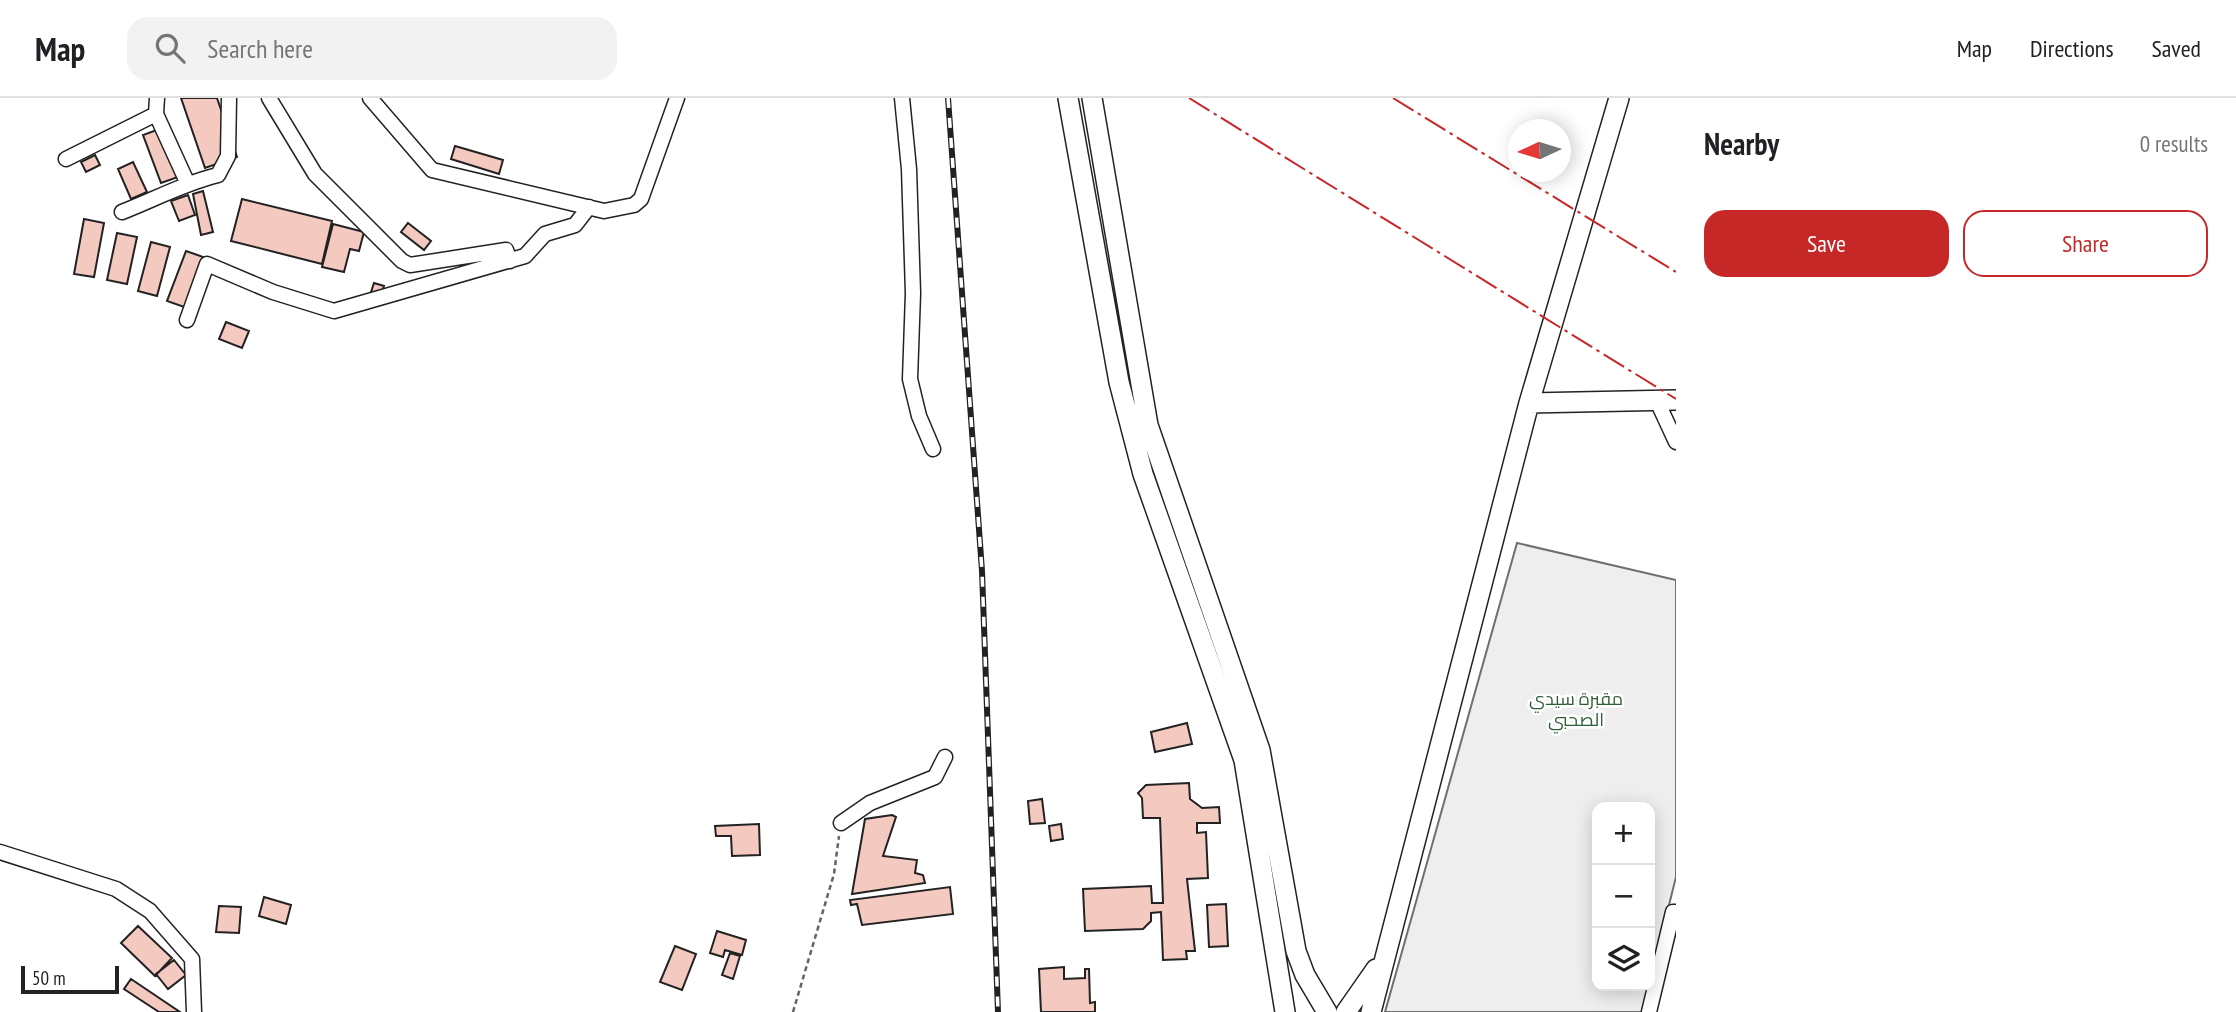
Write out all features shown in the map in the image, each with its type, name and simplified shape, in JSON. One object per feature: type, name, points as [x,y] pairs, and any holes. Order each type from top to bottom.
[{"type":"main road","points":[[1068,98],[1119,382],[1143,474],[1244,760],[1285,1012]]},
{"type":"main road","points":[[1092,98],[1147,425],[1260,750],[1296,951],[1305,975],[1327,1012]]},
{"type":"main road","points":[[1371,1012],[1530,402],[1619,98]]},
{"type":"main road","points":[[1530,402],[1667,400]]},
{"type":"main road","points":[[1346,1012],[1365,989],[1390,943]]},
{"type":"street","points":[[157,98],[156,114],[187,182]]},
{"type":"street","points":[[122,212],[175,192],[187,182],[218,176],[228,156],[229,98]]},
{"type":"street","points":[[269,98],[315,174],[402,261],[410,265],[506,250],[510,261]]},
{"type":"street","points":[[370,98],[432,170],[604,211],[634,205],[641,199],[677,98]]},
{"type":"street","points":[[902,98],[909,169],[913,293],[910,379],[919,416],[933,449]]},
{"type":"street","points":[[66,159],[156,114]]},
{"type":"street","points":[[187,320],[207,264],[273,292],[334,311],[525,256],[545,234],[575,225],[589,207]]},
{"type":"street","points":[[1667,400],[1676,442]]},
{"type":"street","points":[[841,822],[870,803],[935,777],[945,757]]},
{"type":"street","points":[[0,852],[20,856],[116,889],[143,905],[192,959],[194,1012]]},
{"type":"street","points":[[1649,1012],[1673,912],[1676,912]]},
{"type":"path","points":[[793,1012],[834,874],[841,822]]},
{"type":"green space","name":"مقبرة سيدي الصحبي","points":[[1517,543],[1676,580],[1676,877],[1655,961],[1655,802],[1592,802],[1592,991],[1648,991],[1642,1012],[1385,1012]]},
{"type":"building","points":[[181,98],[217,98],[237,157],[205,168]]},
{"type":"building","points":[[162,128],[181,176],[161,183],[143,135]]},
{"type":"building","points":[[455,146],[503,160],[499,174],[451,159]]},
{"type":"building","points":[[95,155],[100,165],[86,172],[81,162]]},
{"type":"building","points":[[133,162],[147,192],[131,199],[118,169]]},
{"type":"building","points":[[203,191],[213,232],[201,235],[193,194]]},
{"type":"building","points":[[188,195],[195,215],[179,221],[171,201]]},
{"type":"building","points":[[242,199],[332,221],[322,264],[231,241]]},
{"type":"building","points":[[84,219],[104,223],[94,277],[74,274]]},
{"type":"building","points":[[408,223],[431,241],[424,250],[401,232]]},
{"type":"building","points":[[333,224],[364,232],[359,251],[350,249],[344,272],[322,267]]},
{"type":"building","points":[[117,233],[137,237],[127,284],[107,280]]},
{"type":"building","points":[[151,242],[170,247],[157,296],[138,291]]},
{"type":"building","points":[[186,251],[206,258],[187,308],[167,301]]},
{"type":"building","points":[[374,283],[384,286],[380,298],[370,295]]},
{"type":"building","points":[[226,322],[249,331],[242,348],[219,339]]},
{"type":"building","points":[[1187,723],[1192,744],[1155,752],[1151,732]]},
{"type":"building","points":[[1189,783],[1190,799],[1202,808],[1219,807],[1220,823],[1197,823],[1197,833],[1206,832],[1208,878],[1187,879],[1195,951],[1186,951],[1187,959],[1163,960],[1161,912],[1151,913],[1151,921],[1143,929],[1085,931],[1083,889],[1151,886],[1152,903],[1163,903],[1160,818],[1143,818],[1142,798],[1138,793],[1146,785]]},
{"type":"building","points":[[1042,799],[1045,823],[1030,824],[1028,801]]},
{"type":"building","points":[[892,815],[896,817],[883,856],[917,860],[915,873],[923,875],[925,883],[852,894],[865,819]]},
{"type":"building","points":[[759,824],[760,855],[732,856],[731,836],[716,836],[715,826]]},
{"type":"building","points":[[1061,824],[1063,839],[1051,841],[1049,826]]},
{"type":"building","points":[[950,887],[953,914],[862,925],[857,904],[851,905],[850,900]]},
{"type":"building","points":[[264,897],[291,905],[286,924],[259,916]]},
{"type":"building","points":[[1226,904],[1228,946],[1209,947],[1207,905]]},
{"type":"building","points":[[219,906],[241,907],[239,933],[216,932]]},
{"type":"building","points":[[138,926],[172,958],[155,976],[121,943]]},
{"type":"building","points":[[717,931],[746,940],[742,955],[725,950],[723,957],[710,953]]},
{"type":"building","points":[[675,946],[696,954],[682,990],[660,982]]},
{"type":"building","points":[[730,953],[740,956],[733,979],[722,975]]},
{"type":"building","points":[[174,960],[186,975],[168,989],[156,974]]},
{"type":"building","points":[[1064,967],[1064,979],[1085,978],[1085,969],[1089,969],[1090,1003],[1095,1002],[1095,1012],[1041,1012],[1039,969]]},
{"type":"building","points":[[131,979],[180,1012],[159,1012],[124,989]]},
{"type":"railway","points":[[948,98],[982,571],[998,1012]]},
{"type":"power","points":[[1189,98],[1676,399]]},
{"type":"power","points":[[1393,98],[1676,272]]}]
